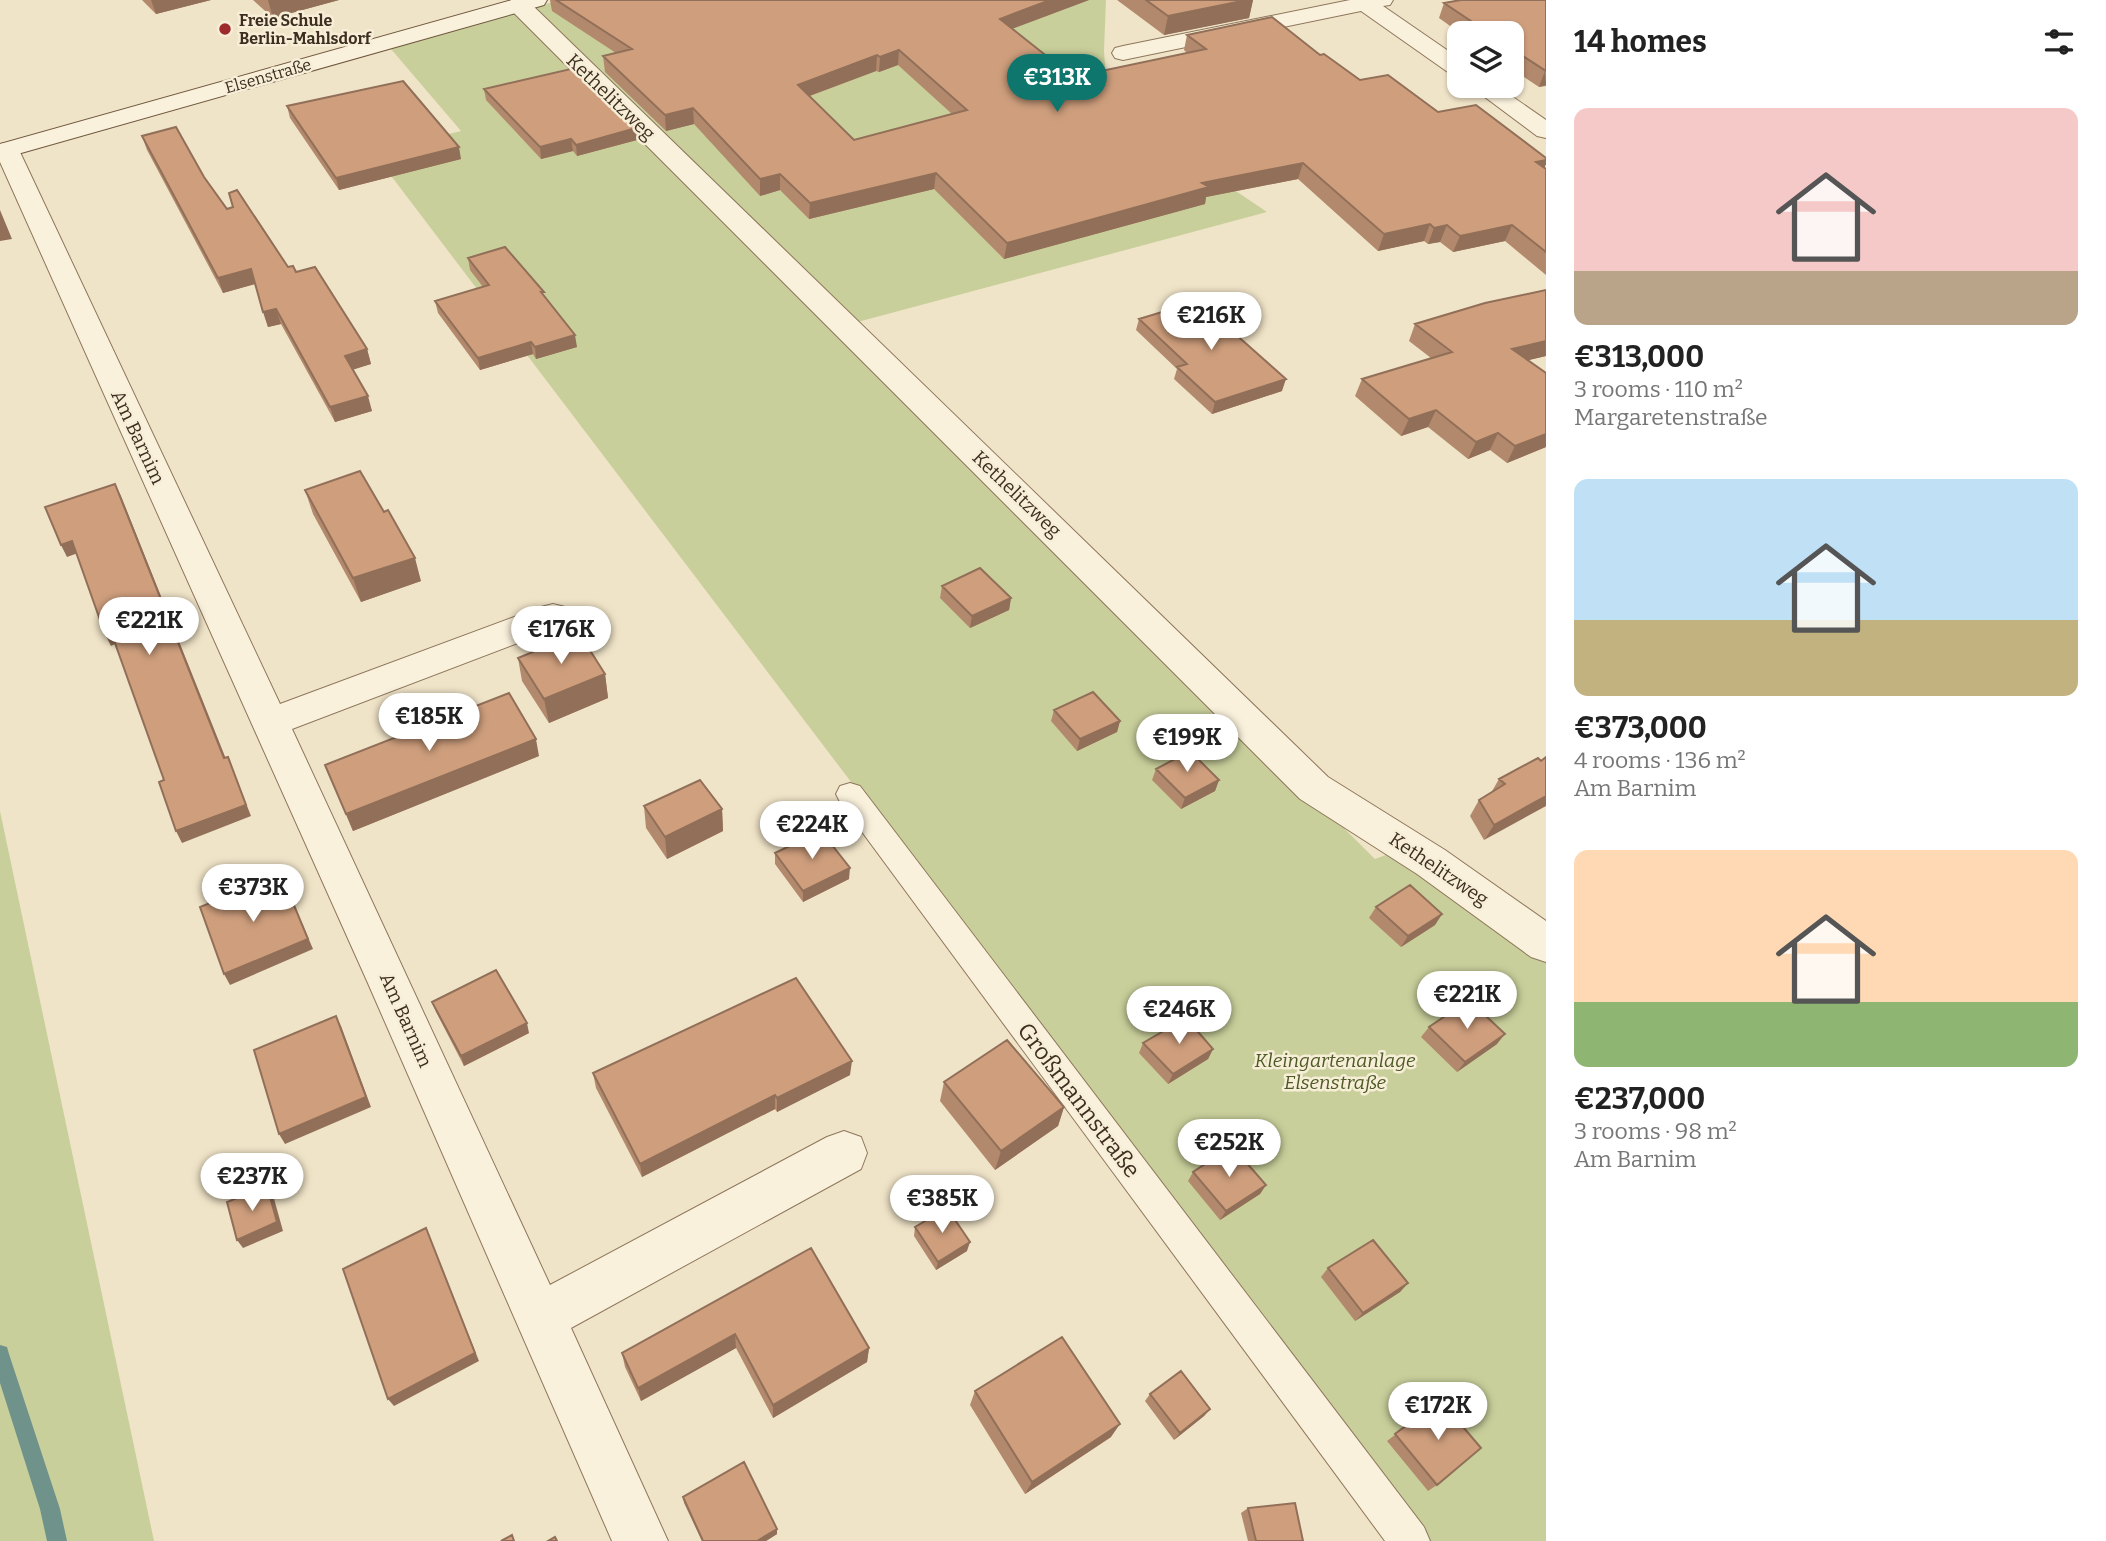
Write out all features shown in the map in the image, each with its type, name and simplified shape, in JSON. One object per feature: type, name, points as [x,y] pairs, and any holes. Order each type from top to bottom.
[{"type":"street","name":"Elsenstraße","points":[[4,151],[527,2]]},
{"type":"street","name":"Kethelitzweg","points":[[527,2],[1314,789],[1431,862],[1546,944]]},
{"type":"street","points":[[1123,53],[1361,2],[1447,61]]},
{"type":"street","points":[[1499,98],[1546,131]]},
{"type":"street","name":"Am Barnim","points":[[4,151],[389,981],[640,1541]]},
{"type":"street","points":[[269,723],[553,616]]},
{"type":"street","points":[[539,1318],[844,1153]]},
{"type":"lane","name":"Großmannstraße","points":[[849,794],[1410,1541]]},
{"type":"green space","name":"Kleingartenanlage Elsenstraße","points":[[560,0],[1106,0],[1104,51],[1108,105],[1267,212],[839,327],[1375,859],[1391,853],[1546,962],[1546,1541],[1427,1541],[373,152],[461,131],[391,49]]},
{"type":"green space","points":[[0,811],[154,1541],[0,1541]]},
{"type":"building","points":[[556,0],[1050,0],[1000,19],[1073,77],[1206,49],[1187,35],[1272,17],[1320,55],[1324,54],[1360,80],[1388,75],[1438,112],[1476,105],[1546,158],[1536,162],[1546,169],[1546,252],[1512,225],[1460,236],[1447,225],[1434,228],[1430,224],[1384,234],[1303,163],[1202,183],[1209,187],[1007,243],[936,173],[810,203],[780,174],[760,179],[693,108],[665,115],[603,56],[632,49]],"holes":[[[899,50],[967,110],[854,140],[798,85],[877,55],[880,57]]]},
{"type":"building","points":[[1146,0],[1247,0],[1168,16]]},
{"type":"building","points":[[1461,0],[1546,0],[1546,71],[1524,57],[1524,21],[1471,21],[1444,3]]},
{"type":"building","points":[[575,68],[636,128],[576,145],[571,139],[540,147],[484,89]]},
{"type":"building","points":[[403,81],[459,147],[336,178],[287,106]]},
{"type":"building","points":[[176,127],[204,177],[227,209],[233,207],[229,193],[237,190],[288,267],[293,266],[296,272],[315,267],[367,349],[345,356],[368,396],[330,407],[276,309],[263,312],[251,269],[218,278],[142,136]]},
{"type":"building","points":[[505,247],[544,292],[541,292],[575,335],[535,347],[531,342],[478,358],[435,301],[489,285],[468,258]]},
{"type":"building","points":[[1546,290],[1546,341],[1512,349],[1546,373],[1546,434],[1515,446],[1498,433],[1476,442],[1436,410],[1409,419],[1362,379],[1452,352],[1415,324],[1485,303]]},
{"type":"building","points":[[1198,301],[1286,379],[1215,402],[1177,367],[1187,364],[1139,319]]},
{"type":"building","points":[[360,471],[384,512],[388,510],[415,558],[353,578],[305,490]]},
{"type":"building","points":[[115,484],[224,758],[228,757],[246,805],[176,831],[159,782],[164,780],[111,632],[105,634],[72,541],[61,545],[45,507]]},
{"type":"building","points":[[980,568],[1011,598],[972,616],[942,586]]},
{"type":"building","points":[[579,633],[605,674],[544,699],[518,658]]},
{"type":"building","points":[[1093,692],[1120,721],[1080,739],[1054,710]]},
{"type":"building","points":[[509,693],[536,739],[346,814],[325,765]]},
{"type":"building","points":[[1190,751],[1219,780],[1185,798],[1156,769]]},
{"type":"building","points":[[1546,757],[1546,796],[1494,825],[1479,800],[1505,784],[1499,779],[1538,758],[1541,761]]},
{"type":"building","points":[[700,780],[722,809],[665,837],[644,806]]},
{"type":"building","points":[[821,831],[850,868],[803,891],[775,853]]},
{"type":"building","points":[[281,874],[308,939],[224,974],[200,907]]},
{"type":"building","points":[[1410,885],[1442,914],[1408,936],[1376,907]]},
{"type":"building","points":[[496,970],[527,1023],[461,1056],[432,1002]]},
{"type":"building","points":[[796,978],[852,1061],[777,1098],[775,1095],[640,1164],[593,1073]]},
{"type":"building","points":[[1469,1000],[1505,1034],[1465,1062],[1429,1027]]},
{"type":"building","points":[[336,1016],[366,1097],[279,1134],[254,1050]]},
{"type":"building","points":[[1186,1018],[1213,1049],[1173,1074],[1143,1043]]},
{"type":"building","points":[[1007,1040],[1064,1107],[1001,1151],[944,1082]]},
{"type":"building","points":[[1232,1146],[1266,1185],[1226,1211],[1193,1172]]},
{"type":"building","points":[[267,1186],[277,1222],[237,1240],[227,1202]]},
{"type":"building","points":[[947,1208],[970,1242],[938,1262],[915,1227]]},
{"type":"building","points":[[426,1228],[475,1353],[388,1399],[343,1269]]},
{"type":"building","points":[[1373,1240],[1408,1283],[1363,1313],[1328,1268]]},
{"type":"building","points":[[811,1248],[869,1348],[773,1405],[735,1334],[638,1388],[622,1353]]},
{"type":"building","points":[[1062,1337],[1120,1424],[1032,1482],[975,1391]]},
{"type":"building","points":[[1181,1371],[1210,1409],[1180,1433],[1150,1394]]},
{"type":"building","points":[[1440,1400],[1481,1448],[1437,1485],[1395,1434]]},
{"type":"building","points":[[744,1462],[777,1529],[757,1541],[703,1541],[683,1497]]},
{"type":"building","points":[[1295,1503],[1303,1541],[1256,1541],[1248,1508]]},
{"type":"building","points":[[512,1535],[514,1541],[501,1541]]},
{"type":"waterway","points":[[0,1354],[50,1509],[57,1541]]},
{"type":"place","name":"Freie Schule Berlin-Mahlsdorf","points":[[225,29]]}]
